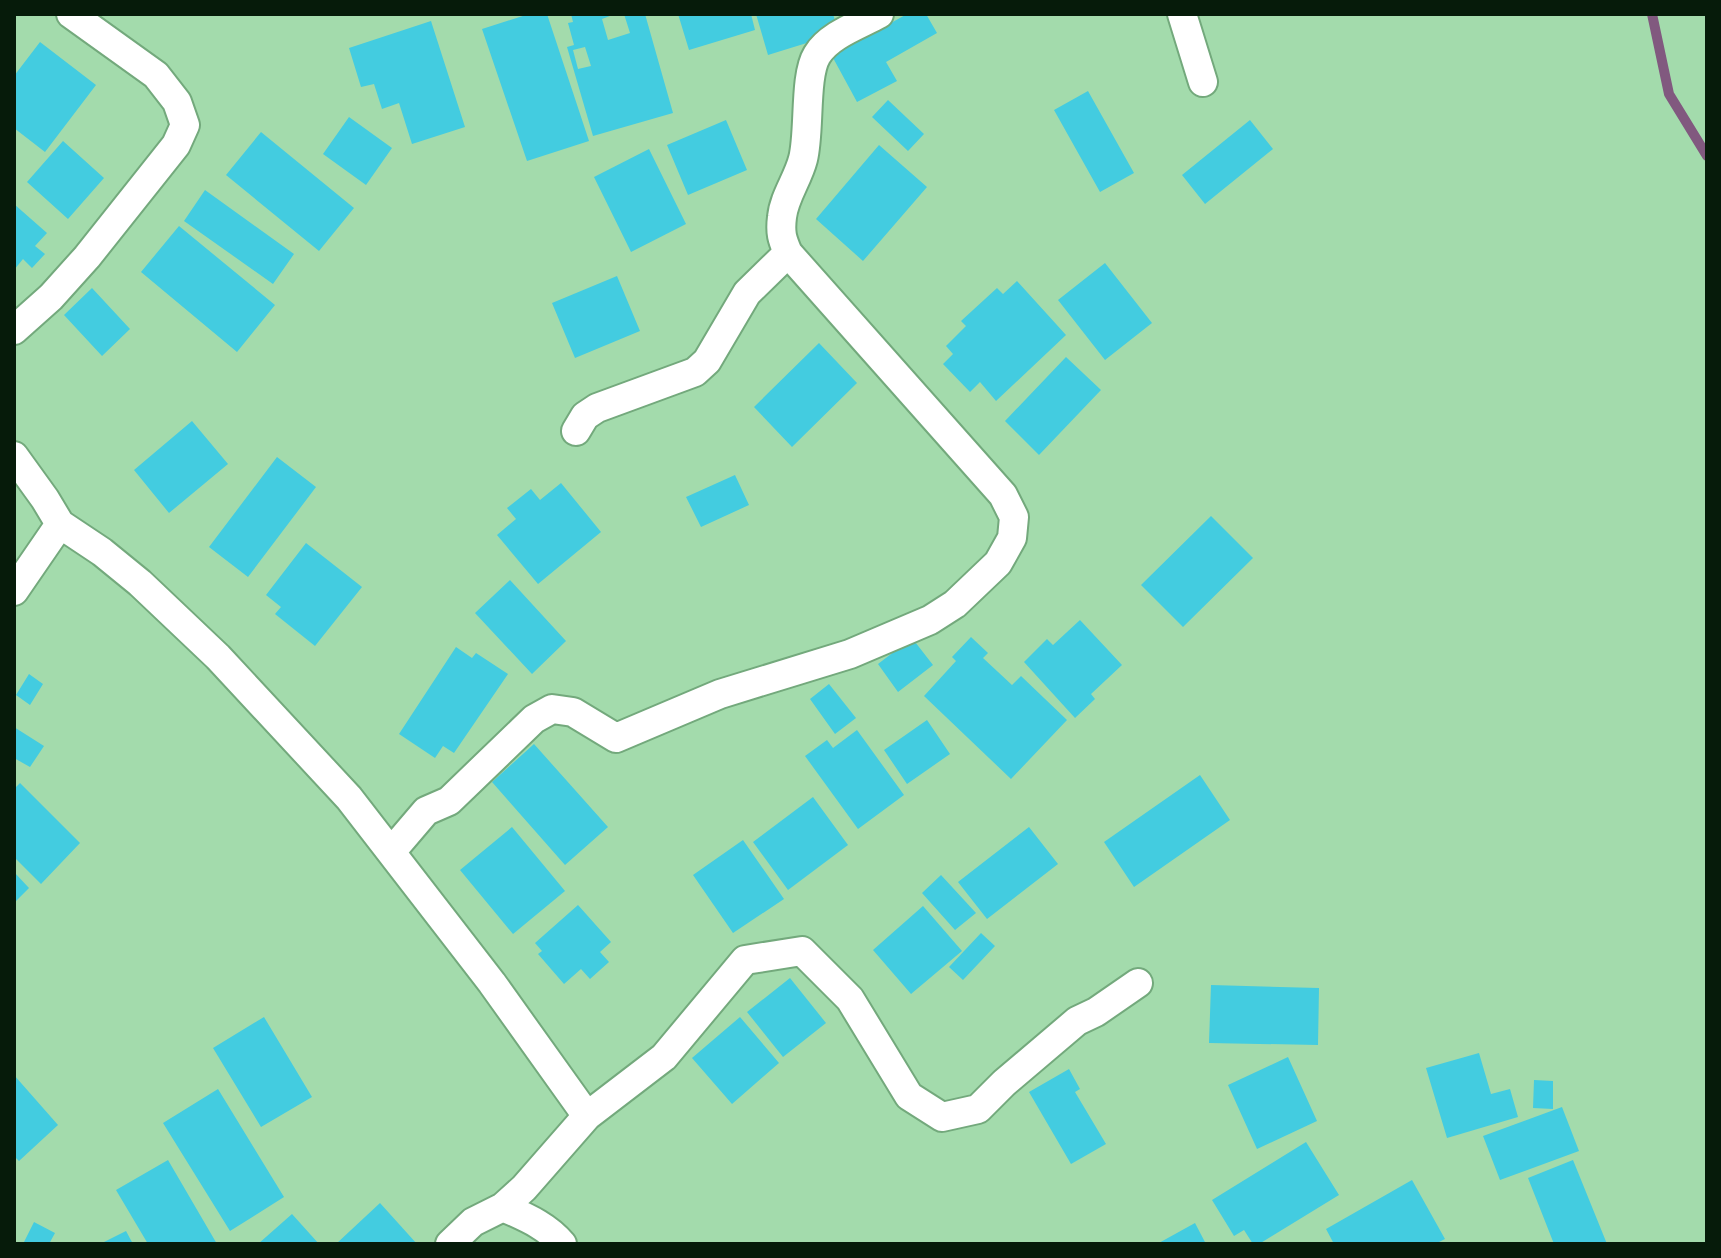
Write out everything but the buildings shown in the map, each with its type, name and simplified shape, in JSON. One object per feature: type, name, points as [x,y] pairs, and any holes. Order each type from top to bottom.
[{"type":"street","points":[[14,330],[51,297],[87,257],[176,145],[185,125],[177,102],[156,75],[71,14]]},
{"type":"street","points":[[391,852],[426,811],[449,801],[534,719],[552,709],[573,712],[616,738],[720,694],[850,654],[930,620],[955,604],[998,563],[1012,538],[1014,517],[1003,495],[788,253],[780,235],[782,212],[803,162],[810,79],[817,55],[833,39],[879,14]]},
{"type":"street","points":[[1182,14],[1203,82]]},
{"type":"street","points":[[576,431],[585,416],[597,408],[678,380],[701,367],[747,293],[788,253]]},
{"type":"street","points":[[14,456],[60,524],[140,583],[218,657],[349,798],[492,983],[587,1116]]},
{"type":"street","points":[[14,591],[60,524]]},
{"type":"street","points":[[450,1244],[473,1222],[503,1207],[524,1188],[587,1116],[664,1057],[745,960],[802,951],[850,999],[909,1096],[942,1117],[978,1109],[1077,1021],[1096,1012],[1138,983]]},
{"type":"street","points":[[503,1207],[538,1223],[562,1244]]},
{"type":"waterway","points":[[1652,14],[1669,94],[1707,156]]}]
